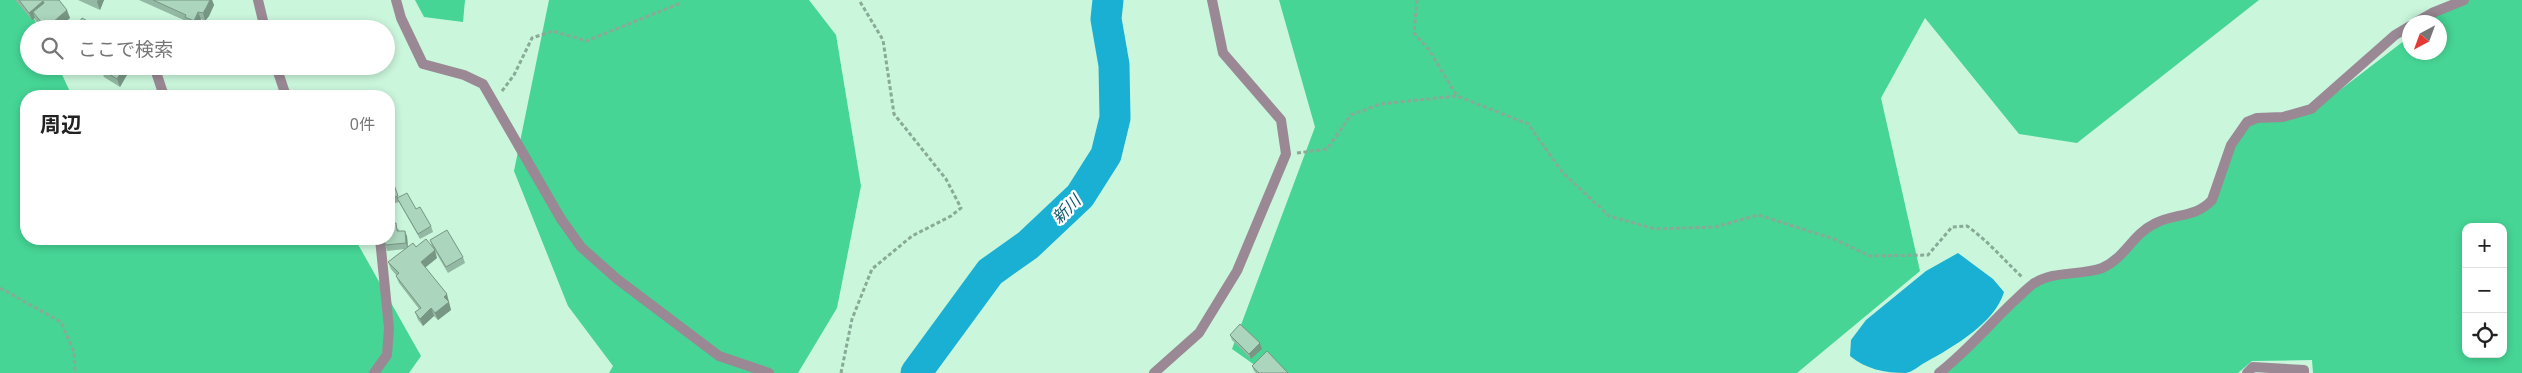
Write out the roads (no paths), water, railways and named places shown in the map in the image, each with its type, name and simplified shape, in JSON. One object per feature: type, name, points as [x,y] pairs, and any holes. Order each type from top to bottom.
[{"type":"street","points":[[258,0],[263,20]]},
{"type":"street","points":[[396,0],[401,18],[423,64],[464,75],[483,84],[561,219],[581,247],[617,279],[719,356],[769,373]]},
{"type":"street","points":[[1154,373],[1199,333],[1237,271],[1286,154],[1281,120],[1223,53],[1212,0]]},
{"type":"street","points":[[2428,15],[2464,0]]},
{"type":"street","points":[[1939,373],[1956,360],[2033,284],[2050,276],[2102,268],[2118,259],[2138,235],[2153,224],[2191,215],[2206,207],[2212,200],[2230,145],[2247,122],[2257,118],[2283,117],[2311,108],[2402,31]]},
{"type":"street","points":[[157,75],[162,90]]},
{"type":"street","points":[[278,75],[282,90]]},
{"type":"street","points":[[374,373],[387,355],[389,328],[381,245]]},
{"type":"street","points":[[2247,373],[2253,367],[2304,370],[2304,373]]},
{"type":"water","points":[[1958,253],[1993,279],[2004,292],[1992,314],[1982,324],[1948,349],[1906,373],[1876,369],[1862,364],[1850,356],[1851,340],[1866,320],[1926,271]]},
{"type":"waterway","name":"新川","points":[[916,373],[990,272],[1028,245],[1080,196],[1106,155],[1115,118],[1114,65],[1106,19],[1108,0]]}]
